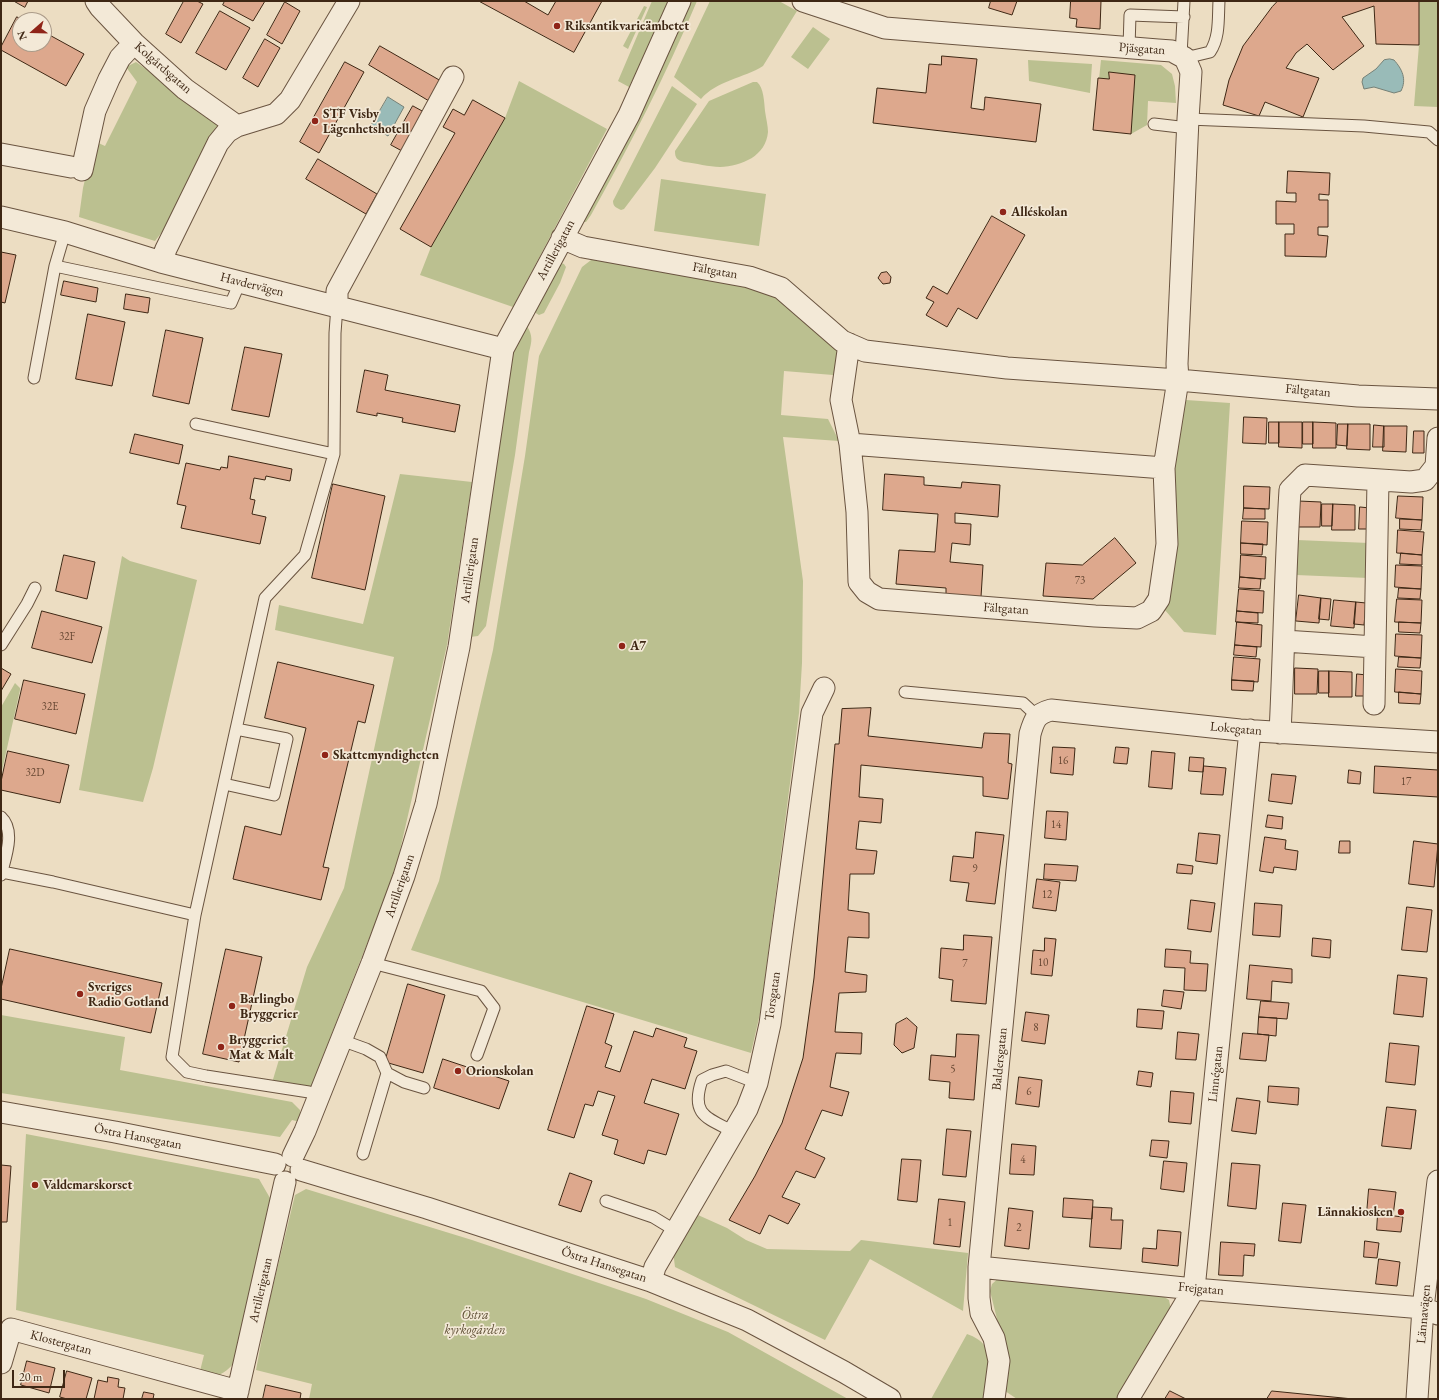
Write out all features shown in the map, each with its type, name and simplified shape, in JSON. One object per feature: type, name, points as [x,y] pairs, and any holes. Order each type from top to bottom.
[{"type":"street","name":"Kolgårdsgatan","points":[[96,1],[100,8],[134,43],[185,89],[237,126]]},
{"type":"street","points":[[161,262],[218,143],[227,132],[237,126],[276,114],[290,100],[349,1]]},
{"type":"street","name":"Artillerigatan","points":[[237,1395],[289,1168],[372,963],[404,876],[426,804],[459,647],[503,349],[629,115],[680,1]]},
{"type":"street","name":"Pjäsgatan","points":[[803,1],[884,28],[1172,51],[1183,56]]},
{"type":"street","points":[[1,154],[76,169],[95,111],[109,79],[120,58],[134,43]]},
{"type":"street","points":[[1178,380],[1177,364],[1191,72],[1183,56]]},
{"type":"street","points":[[337,306],[337,291],[453,77]]},
{"type":"street","name":"Havdervägen","points":[[1,217],[65,232],[161,262],[503,349]]},
{"type":"street","name":"Fältgatan","points":[[562,238],[583,247],[748,277],[781,288],[842,341],[865,350],[1007,368],[1178,380],[1358,396],[1438,399]]},
{"type":"street","name":"Fältgatan","points":[[850,344],[841,400],[850,444],[857,512],[859,582],[867,592],[879,599],[1137,618],[1151,611],[1159,599],[1167,544],[1164,468],[1178,380]]},
{"type":"street","points":[[1280,732],[1290,490],[1305,475],[1411,482],[1425,480],[1436,466],[1438,438]]},
{"type":"street","points":[[850,444],[1164,468]]},
{"type":"street","points":[[1374,704],[1378,480]]},
{"type":"street","points":[[1284,641],[1375,647]]},
{"type":"street","name":"Torsgatan","points":[[651,1280],[656,1267],[676,1231],[747,1109],[757,1083],[770,1024],[812,713],[824,688]]},
{"type":"street","name":"Lokegatan","points":[[1037,716],[1051,710],[1250,730],[1438,742]]},
{"type":"street","name":"Baldersgatan","points":[[994,1399],[998,1361],[994,1338],[981,1313],[979,1298],[979,1267],[1030,734],[1034,720],[1037,716]]},
{"type":"street","name":"Linnégatan","points":[[1128,1399],[1194,1289],[1250,730]]},
{"type":"street","name":"Östra Hansegatan","points":[[1,1112],[115,1132],[289,1168],[442,1213],[651,1280],[747,1320],[844,1372],[890,1399]]},
{"type":"street","name":"Lännavägen","points":[[1417,1399],[1431,1311],[1438,1181]]},
{"type":"street","name":"Frejgatan","points":[[979,1267],[1431,1311]]},
{"type":"street","name":"Klostergatan","points":[[1,1363],[11,1329],[237,1395]]},
{"type":"lane","points":[[1184,1],[1183,56],[1210,52],[1215,44],[1218,31],[1219,1]]},
{"type":"lane","points":[[1129,48],[1130,15],[1184,17]]},
{"type":"lane","points":[[1154,124],[1364,126],[1429,132],[1438,140]]},
{"type":"lane","points":[[34,378],[55,266],[65,232]]},
{"type":"lane","points":[[55,266],[231,303],[240,282]]},
{"type":"lane","points":[[318,1096],[309,1092],[187,1072],[172,1057],[195,915],[265,598],[305,555],[334,454],[335,333],[337,306]]},
{"type":"lane","points":[[196,424],[334,454]]},
{"type":"lane","points":[[1,645],[34,588]]},
{"type":"lane","points":[[905,692],[1023,703],[1037,716]]},
{"type":"lane","points":[[224,784],[274,795],[287,739],[236,729]]},
{"type":"lane","points":[[1,817],[8,826],[10,835],[1,874],[53,882],[195,915]]},
{"type":"lane","points":[[372,963],[481,991],[494,1008],[477,1055]]},
{"type":"lane","points":[[341,1040],[366,1049],[380,1057],[387,1073],[404,1082],[424,1088]]},
{"type":"lane","points":[[734,1132],[706,1118],[698,1105],[697,1094],[702,1080],[712,1075],[726,1072],[757,1083]]},
{"type":"lane","points":[[363,1154],[387,1073]]},
{"type":"lane","points":[[606,1201],[652,1217],[676,1231]]},
{"type":"green space","points":[[652,1],[668,1],[652,40],[629,87],[618,81]]},
{"type":"green space","points":[[689,1],[697,1],[660,83],[634,136],[591,215],[586,222],[583,222],[581,220]]},
{"type":"green space","points":[[710,1],[779,1],[797,11],[763,66],[714,88],[701,99],[674,77]]},
{"type":"green space","points":[[1419,1],[1438,1],[1438,107],[1414,106],[1419,45]]},
{"type":"green space","points":[[644,6],[647,7],[628,49],[623,46]]},
{"type":"green space","points":[[813,27],[830,39],[808,69],[791,57]]},
{"type":"green space","points":[[1028,60],[1092,64],[1090,93],[1029,81]]},
{"type":"green space","points":[[1101,60],[1161,65],[1172,74],[1175,86],[1176,103],[1148,101],[1147,125],[1131,134],[1109,72],[1109,79],[1099,79]]},
{"type":"green space","points":[[136,62],[213,116],[219,131],[172,219],[155,241],[79,217],[83,188],[94,141],[105,146],[137,82],[126,67]]},
{"type":"green space","points":[[519,81],[607,129],[513,307],[420,275],[431,247],[505,118]]},
{"type":"green space","points":[[753,82],[757,82],[762,91],[768,130],[763,147],[758,153],[744,162],[720,167],[684,162],[677,158],[675,151],[709,101]]},
{"type":"green space","points":[[672,86],[697,104],[655,168],[624,209],[621,210],[614,206],[613,201]]},
{"type":"green space","points":[[661,179],[766,194],[759,246],[654,231]]},
{"type":"green space","points":[[595,257],[749,287],[782,297],[842,350],[833,375],[784,371],[781,415],[828,419],[839,441],[783,437],[803,581],[802,663],[799,713],[761,1009],[751,1053],[411,950],[439,881],[493,650],[525,456],[539,356],[582,267]]},
{"type":"green space","points":[[561,263],[566,267],[560,283],[544,313],[539,315],[534,312]]},
{"type":"green space","points":[[527,326],[531,336],[531,342],[515,455],[486,626],[478,636],[470,637],[513,352]]},
{"type":"green space","points":[[1186,400],[1230,403],[1216,635],[1184,632],[1164,609],[1170,467],[1179,403]]},
{"type":"green space","points":[[400,474],[472,482],[447,645],[395,872],[309,1092],[271,1086],[307,967],[344,888],[394,657],[275,630],[279,605],[363,624]]},
{"type":"green space","points":[[1297,540],[1369,543],[1368,578],[1296,575]]},
{"type":"green space","points":[[122,556],[130,561],[197,580],[153,768],[143,802],[79,790]]},
{"type":"green space","points":[[15,683],[20,690],[1,775],[1,707]]},
{"type":"green space","points":[[1,1015],[125,1037],[120,1070],[292,1102],[300,1110],[300,1122],[292,1120],[280,1137],[1,1093]]},
{"type":"green space","name":"Valdemarskorset","points":[[26,1134],[259,1179],[270,1198],[234,1363],[226,1371],[215,1375],[200,1371],[204,1355],[16,1310]]},
{"type":"green space","name":"Östra kyrkogården","points":[[306,1189],[472,1240],[646,1299],[728,1332],[848,1399],[309,1399],[312,1384],[256,1370],[267,1311],[295,1195]]},
{"type":"green space","points":[[698,1215],[727,1228],[746,1240],[767,1249],[850,1251],[861,1240],[968,1253],[963,1311],[870,1259],[825,1340],[675,1267],[673,1251]]},
{"type":"green space","points":[[1002,1275],[1155,1291],[1169,1300],[1171,1310],[1119,1399],[1017,1399],[1005,1391],[1008,1363],[990,1291],[992,1284]]},
{"type":"green space","points":[[967,1334],[977,1339],[984,1345],[990,1361],[988,1379],[983,1399],[931,1399]]},
{"type":"water","points":[[1390,59],[1397,63],[1403,74],[1404,82],[1401,91],[1394,93],[1374,87],[1364,89],[1362,82],[1363,78],[1376,69],[1384,60]]},
{"type":"water","points":[[388,97],[404,107],[388,136],[371,126]]},
{"type":"building","points":[[14,1],[28,1],[25,7]]},
{"type":"building","points":[[184,1],[197,1],[203,4],[181,43],[166,34]]},
{"type":"building","points":[[225,1],[265,1],[253,21],[223,5]]},
{"type":"building","name":"Riksantikvarieämbetet","points":[[479,1],[524,1],[548,15],[556,1],[602,1],[574,52]]},
{"type":"building","points":[[991,1],[1017,1],[1012,15],[989,8]]},
{"type":"building","points":[[1071,1],[1101,1],[1100,29],[1076,27],[1077,19],[1070,18]]},
{"type":"building","points":[[1278,1],[1419,1],[1419,45],[1376,44],[1374,6],[1342,17],[1364,46],[1333,70],[1307,44],[1296,53],[1286,68],[1319,78],[1303,117],[1265,102],[1259,116],[1223,105],[1229,80],[1243,46]]},
{"type":"building","points":[[285,2],[300,11],[282,44],[267,35]]},
{"type":"building","points":[[220,11],[250,28],[226,70],[196,53]]},
{"type":"building","points":[[12,26],[12,52],[52,52],[52,36],[84,54],[66,86],[1,50],[1,47]]},
{"type":"building","points":[[265,39],[280,48],[258,87],[243,78]]},
{"type":"building","points":[[380,46],[441,81],[429,101],[369,65]]},
{"type":"building","points":[[942,56],[977,59],[971,108],[984,110],[985,97],[1041,104],[1036,142],[873,123],[877,88],[926,93],[929,64],[941,65]]},
{"type":"building","points":[[345,62],[364,72],[319,153],[300,142]]},
{"type":"building","points":[[1109,72],[1135,75],[1131,134],[1093,130],[1098,78],[1109,79]]},
{"type":"building","points":[[473,100],[505,118],[431,247],[400,229],[455,133],[443,127],[453,109],[464,115]]},
{"type":"building","points":[[413,106],[424,112],[402,151],[391,145]]},
{"type":"building","points":[[318,159],[377,194],[366,214],[306,179]]},
{"type":"building","points":[[1288,171],[1330,173],[1329,195],[1319,194],[1319,200],[1328,200],[1328,227],[1318,227],[1318,235],[1328,236],[1326,257],[1285,256],[1285,234],[1294,234],[1294,224],[1276,224],[1276,201],[1296,202],[1296,193],[1287,193]]},
{"type":"building","points":[[992,216],[1025,235],[977,319],[958,308],[947,327],[926,315],[934,302],[926,298],[933,286],[947,294]]},
{"type":"building","points":[[1,252],[16,255],[5,303],[1,302]]},
{"type":"building","points":[[887,272],[891,277],[890,283],[883,284],[878,278],[881,273]]},
{"type":"building","points":[[64,281],[98,288],[96,302],[61,295]]},
{"type":"building","points":[[126,294],[150,298],[148,313],[124,309]]},
{"type":"building","points":[[88,314],[125,322],[112,386],[76,379]]},
{"type":"building","points":[[166,330],[203,338],[189,404],[153,396]]},
{"type":"building","points":[[245,347],[282,354],[269,417],[232,410]]},
{"type":"building","points":[[365,370],[388,375],[385,390],[460,405],[455,432],[402,422],[403,418],[377,413],[377,416],[357,412]]},
{"type":"building","points":[[1244,417],[1267,418],[1266,444],[1243,443]]},
{"type":"building","points":[[1269,422],[1279,422],[1279,443],[1269,443]]},
{"type":"building","points":[[1279,422],[1302,422],[1302,448],[1279,447]]},
{"type":"building","points":[[1303,422],[1313,422],[1313,444],[1303,444]]},
{"type":"building","points":[[1313,422],[1336,423],[1336,448],[1313,448]]},
{"type":"building","points":[[1338,424],[1348,424],[1347,446],[1337,445]]},
{"type":"building","points":[[1348,424],[1370,424],[1370,450],[1347,449]]},
{"type":"building","points":[[1374,425],[1384,426],[1384,447],[1373,447]]},
{"type":"building","points":[[1384,426],[1407,426],[1406,452],[1383,451]]},
{"type":"building","points":[[1414,431],[1424,431],[1424,453],[1413,453]]},
{"type":"building","points":[[135,434],[183,445],[179,464],[130,453]]},
{"type":"building","points":[[229,456],[292,469],[290,481],[266,476],[265,480],[254,478],[250,499],[255,500],[252,514],[266,517],[260,544],[181,528],[186,506],[177,504],[186,463],[220,470],[221,467],[227,468]]},
{"type":"building","points":[[885,474],[924,477],[924,485],[961,488],[962,482],[1000,485],[998,517],[955,513],[955,523],[971,524],[970,545],[952,543],[950,562],[983,565],[981,597],[946,595],[946,588],[896,584],[899,550],[935,552],[938,514],[883,510]]},
{"type":"building","points":[[333,484],[385,496],[365,590],[312,578]]},
{"type":"building","points":[[1244,486],[1270,487],[1269,509],[1244,508]]},
{"type":"building","points":[[1398,496],[1423,497],[1422,520],[1396,518]]},
{"type":"building","points":[[1298,501],[1321,502],[1320,527],[1298,527]]},
{"type":"building","points":[[1322,504],[1333,504],[1332,526],[1322,526]]},
{"type":"building","points":[[1333,504],[1355,505],[1355,530],[1332,530]]},
{"type":"building","points":[[1360,507],[1370,508],[1369,529],[1359,529]]},
{"type":"building","points":[[1244,508],[1265,509],[1265,519],[1243,519]]},
{"type":"building","points":[[1400,519],[1422,520],[1421,530],[1400,529]]},
{"type":"building","points":[[1242,521],[1268,522],[1267,545],[1241,543]]},
{"type":"building","points":[[1398,530],[1424,532],[1422,555],[1397,553]]},
{"type":"building","points":[[1115,538],[1136,563],[1093,599],[1043,596],[1046,563],[1082,565]]},
{"type":"building","points":[[1241,543],[1263,544],[1262,555],[1241,554]]},
{"type":"building","points":[[1401,553],[1422,555],[1422,565],[1400,564]]},
{"type":"building","points":[[64,555],[95,562],[87,599],[56,591]]},
{"type":"building","points":[[1241,555],[1266,557],[1265,579],[1240,577]]},
{"type":"building","points":[[1396,565],[1422,566],[1421,589],[1395,587]]},
{"type":"building","points":[[1240,577],[1261,579],[1260,589],[1239,588]]},
{"type":"building","points":[[1399,588],[1421,589],[1420,599],[1398,598]]},
{"type":"building","points":[[1239,589],[1264,591],[1263,613],[1237,611]]},
{"type":"building","points":[[1299,595],[1321,598],[1319,623],[1296,621]]},
{"type":"building","points":[[1321,598],[1331,599],[1329,620],[1319,619]]},
{"type":"building","points":[[1397,599],[1422,600],[1421,623],[1395,622]]},
{"type":"building","points":[[1334,600],[1356,602],[1354,628],[1331,626]]},
{"type":"building","points":[[1356,602],[1366,603],[1364,625],[1354,624]]},
{"type":"building","points":[[42,611],[102,627],[92,663],[32,648]]},
{"type":"building","points":[[1237,611],[1258,613],[1258,623],[1236,622]]},
{"type":"building","points":[[1237,622],[1262,625],[1261,647],[1235,645]]},
{"type":"building","points":[[1399,622],[1421,623],[1420,633],[1399,632]]},
{"type":"building","points":[[1396,634],[1422,635],[1421,658],[1395,656]]},
{"type":"building","points":[[1235,645],[1257,647],[1256,657],[1234,655]]},
{"type":"building","points":[[1234,657],[1260,659],[1258,682],[1232,680]]},
{"type":"building","points":[[1399,657],[1421,658],[1420,668],[1398,667]]},
{"type":"building","name":"Skattemyndigheten","points":[[278,662],[374,685],[365,723],[358,721],[323,867],[329,868],[321,900],[233,879],[245,826],[281,835],[306,728],[265,718]]},
{"type":"building","points":[[1,668],[11,674],[1,691]]},
{"type":"building","points":[[1295,668],[1318,669],[1317,694],[1295,694]]},
{"type":"building","points":[[1396,669],[1422,671],[1421,694],[1395,692]]},
{"type":"building","points":[[1319,671],[1329,671],[1329,693],[1319,693]]},
{"type":"building","points":[[1329,671],[1352,672],[1352,697],[1329,697]]},
{"type":"building","points":[[1357,674],[1367,675],[1366,696],[1356,696]]},
{"type":"building","points":[[24,680],[85,694],[76,734],[15,719]]},
{"type":"building","points":[[1232,680],[1254,681],[1253,691],[1232,690]]},
{"type":"building","points":[[1399,692],[1421,694],[1420,704],[1399,703]]},
{"type":"building","points":[[871,708],[868,736],[982,748],[984,733],[1010,734],[1008,763],[1012,764],[1008,799],[983,796],[983,777],[861,765],[859,797],[883,799],[881,823],[859,821],[856,849],[877,851],[874,874],[850,874],[848,910],[869,913],[869,938],[848,937],[845,972],[867,975],[866,992],[839,993],[835,1032],[862,1033],[861,1054],[836,1053],[830,1087],[849,1092],[842,1116],[822,1110],[805,1149],[825,1158],[815,1178],[796,1171],[782,1197],[800,1204],[788,1224],[769,1215],[760,1234],[729,1220],[755,1176],[782,1123],[803,1058],[814,978],[835,744],[839,744],[842,709]]},
{"type":"building","points":[[1053,747],[1075,748],[1073,775],[1051,773]]},
{"type":"building","points":[[1116,747],[1129,748],[1127,764],[1114,763]]},
{"type":"building","points":[[8,751],[69,765],[60,803],[1,790],[1,782]]},
{"type":"building","points":[[1152,751],[1175,753],[1172,789],[1149,787]]},
{"type":"building","points":[[1190,757],[1204,758],[1203,772],[1189,771]]},
{"type":"building","points":[[1204,766],[1226,768],[1223,795],[1201,794]]},
{"type":"building","points":[[1375,766],[1438,770],[1438,797],[1374,793]]},
{"type":"building","points":[[1349,770],[1361,772],[1360,784],[1348,783]]},
{"type":"building","points":[[1272,774],[1296,776],[1292,804],[1269,801]]},
{"type":"building","points":[[1047,811],[1068,812],[1066,840],[1045,838]]},
{"type":"building","points":[[1268,815],[1283,817],[1282,829],[1266,827]]},
{"type":"building","points":[[976,832],[1004,835],[995,904],[966,901],[969,883],[950,881],[953,856],[973,858]]},
{"type":"building","points":[[1199,833],[1220,835],[1217,864],[1196,861]]},
{"type":"building","points":[[1265,837],[1286,840],[1285,849],[1298,851],[1296,870],[1274,867],[1273,873],[1260,871]]},
{"type":"building","points":[[1340,841],[1350,841],[1350,853],[1339,853]]},
{"type":"building","points":[[1414,841],[1438,844],[1434,887],[1409,884]]},
{"type":"building","points":[[1045,864],[1078,866],[1076,881],[1044,879]]},
{"type":"building","points":[[1178,864],[1193,866],[1192,874],[1177,873]]},
{"type":"building","points":[[1037,879],[1060,882],[1056,911],[1033,908]]},
{"type":"building","points":[[1191,900],[1215,903],[1211,932],[1188,929]]},
{"type":"building","points":[[1255,903],[1282,905],[1280,937],[1253,935]]},
{"type":"building","points":[[1407,907],[1432,910],[1427,952],[1402,950]]},
{"type":"building","points":[[964,935],[992,937],[986,1004],[951,1001],[953,980],[939,978],[941,948],[963,950]]},
{"type":"building","points":[[1045,938],[1056,939],[1052,976],[1031,974],[1033,950],[1044,951]]},
{"type":"building","points":[[1313,938],[1331,940],[1330,958],[1312,956]]},
{"type":"building","name":"Sveriges Radio Gotland","points":[[10,949],[162,983],[151,1033],[1,999],[1,989]]},
{"type":"building","name":"Barlingbo Bryggerier","points":[[226,949],[262,957],[239,1062],[203,1054]]},
{"type":"building","points":[[1166,949],[1191,951],[1190,963],[1208,964],[1206,991],[1184,990],[1185,968],[1165,967]]},
{"type":"building","points":[[1250,965],[1292,969],[1292,983],[1272,981],[1271,1001],[1247,999]]},
{"type":"building","points":[[1398,975],[1427,978],[1423,1017],[1394,1014]]},
{"type":"building","points":[[408,984],[445,995],[423,1073],[385,1062]]},
{"type":"building","points":[[1164,990],[1184,992],[1181,1009],[1162,1006]]},
{"type":"building","points":[[1261,1001],[1289,1003],[1287,1019],[1259,1017]]},
{"type":"building","points":[[587,1006],[614,1014],[605,1043],[612,1046],[605,1067],[620,1072],[634,1031],[653,1037],[656,1028],[687,1038],[684,1047],[697,1051],[685,1089],[652,1079],[644,1103],[679,1114],[666,1155],[648,1150],[644,1164],[614,1154],[618,1140],[602,1135],[615,1096],[598,1091],[593,1106],[585,1104],[574,1138],[548,1130]]},
{"type":"building","points":[[1138,1009],[1164,1011],[1162,1029],[1137,1027]]},
{"type":"building","points":[[1026,1012],[1049,1015],[1045,1044],[1022,1041]]},
{"type":"building","points":[[1259,1017],[1277,1018],[1276,1036],[1258,1034]]},
{"type":"building","points":[[907,1018],[917,1027],[914,1048],[902,1053],[894,1045],[896,1024]]},
{"type":"building","points":[[1178,1032],[1199,1034],[1196,1060],[1176,1059]]},
{"type":"building","points":[[1243,1033],[1269,1035],[1266,1061],[1240,1059]]},
{"type":"building","points":[[957,1034],[979,1035],[974,1100],[949,1098],[950,1082],[929,1080],[931,1055],[955,1057]]},
{"type":"building","points":[[1390,1043],[1419,1046],[1415,1085],[1386,1082]]},
{"type":"building","points":[[443,1059],[509,1081],[499,1109],[434,1088]]},
{"type":"building","points":[[1139,1071],[1153,1073],[1151,1087],[1137,1085]]},
{"type":"building","points":[[1019,1077],[1042,1080],[1039,1107],[1016,1104]]},
{"type":"building","points":[[1269,1086],[1299,1088],[1298,1105],[1268,1102]]},
{"type":"building","points":[[1171,1091],[1194,1093],[1191,1124],[1169,1122]]},
{"type":"building","points":[[1237,1098],[1260,1101],[1256,1134],[1232,1131]]},
{"type":"building","points":[[1387,1107],[1416,1110],[1411,1149],[1382,1146]]},
{"type":"building","points":[[947,1129],[971,1131],[966,1177],[943,1175]]},
{"type":"building","points":[[1152,1140],[1169,1141],[1167,1158],[1150,1156]]},
{"type":"building","points":[[1012,1144],[1036,1146],[1034,1175],[1010,1174]]},
{"type":"building","points":[[902,1159],[921,1160],[917,1202],[898,1200]]},
{"type":"building","points":[[1164,1161],[1187,1163],[1184,1192],[1161,1189]]},
{"type":"building","points":[[1232,1163],[1260,1165],[1256,1209],[1228,1206]]},
{"type":"building","points":[[1,1165],[11,1166],[7,1222],[1,1222]]},
{"type":"building","points":[[570,1173],[592,1181],[581,1212],[559,1205]]},
{"type":"building","points":[[1369,1189],[1396,1192],[1393,1216],[1367,1213]]},
{"type":"building","points":[[1064,1198],[1093,1200],[1092,1219],[1063,1217]]},
{"type":"building","points":[[939,1199],[965,1202],[960,1247],[934,1244]]},
{"type":"building","points":[[1283,1203],[1306,1205],[1301,1243],[1279,1241]]},
{"type":"building","points":[[1093,1207],[1112,1208],[1111,1220],[1123,1220],[1121,1249],[1090,1247]]},
{"type":"building","points":[[1009,1208],[1033,1211],[1029,1249],[1005,1246]]},
{"type":"building","points":[[1378,1214],[1403,1217],[1401,1232],[1377,1230]]},
{"type":"building","points":[[1158,1230],[1181,1232],[1178,1266],[1142,1262],[1143,1248],[1156,1249]]},
{"type":"building","points":[[1365,1241],[1379,1243],[1377,1258],[1364,1257]]},
{"type":"building","points":[[1221,1242],[1255,1244],[1254,1256],[1244,1255],[1243,1276],[1219,1275]]},
{"type":"building","points":[[1379,1259],[1400,1262],[1397,1286],[1376,1284]]},
{"type":"building","points":[[27,1361],[55,1368],[49,1393],[21,1385]]},
{"type":"building","points":[[67,1371],[92,1378],[86,1399],[67,1399],[60,1397]]},
{"type":"building","points":[[108,1377],[119,1379],[118,1387],[125,1388],[123,1399],[94,1399],[98,1380],[107,1382]]},
{"type":"building","points":[[266,1385],[301,1393],[300,1399],[263,1399]]},
{"type":"building","points":[[1170,1391],[1186,1399],[1165,1399]]},
{"type":"building","points":[[1272,1391],[1353,1399],[1267,1399]]},
{"type":"building","points":[[144,1392],[154,1394],[153,1399],[142,1399]]},
{"type":"place","name":"Riksantikvarieämbetet","points":[[557,26]]},
{"type":"place","name":"STF Visby Lägenhetshotell","points":[[315,121]]},
{"type":"place","name":"Alléskolan","points":[[1003,212]]},
{"type":"place","name":"A7","points":[[622,646]]},
{"type":"place","name":"Skattemyndigheten","points":[[325,755]]},
{"type":"place","name":"Sveriges Radio Gotland","points":[[80,994]]},
{"type":"place","name":"Barlingbo Bryggerier","points":[[232,1006]]},
{"type":"place","name":"Bryggeriet Mat & Malt","points":[[221,1047]]},
{"type":"place","name":"Orionskolan","points":[[458,1071]]},
{"type":"place","name":"Valdemarskorset","points":[[35,1185]]},
{"type":"place","name":"Lännakiosken","points":[[1401,1212]]}]
